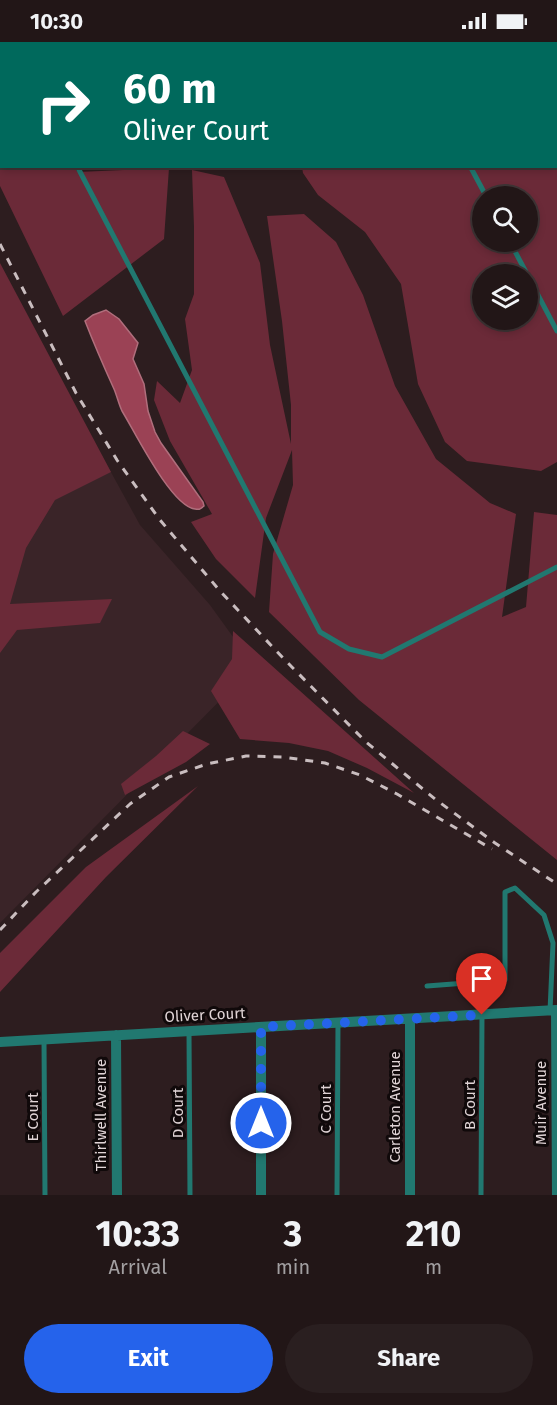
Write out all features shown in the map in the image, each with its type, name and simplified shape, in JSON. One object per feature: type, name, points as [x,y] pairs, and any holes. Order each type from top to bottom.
[{"type":"street","name":"Oliver Court","points":[[0,1042],[553,1011]]},
{"type":"street","name":"Muir Avenue","points":[[553,1011],[557,1076],[556,1195]]},
{"type":"street","name":"Carleton Avenue","points":[[410,1019],[410,1195]]},
{"type":"street","points":[[261,1027],[261,1195]]},
{"type":"street","name":"Thirlwell Avenue","points":[[116,1035],[117,1195]]},
{"type":"lane","points":[[78,168],[320,632],[349,649],[381,657],[557,567]]},
{"type":"lane","points":[[471,168],[481,186]]},
{"type":"lane","points":[[538,294],[557,331]]},
{"type":"lane","points":[[427,986],[505,980],[505,892],[515,888],[544,915],[553,943],[553,1011]]},
{"type":"lane","name":"B Court","points":[[481,1195],[482,1015]]},
{"type":"lane","name":"C Court","points":[[337,1195],[338,1023]]},
{"type":"lane","name":"D Court","points":[[189,1031],[190,1195]]},
{"type":"lane","name":"E Court","points":[[45,1040],[45,1195]]},
{"type":"shaded area","points":[[0,168],[74,168],[78,172],[169,168],[164,239],[63,316],[0,186]]},
{"type":"shaded area","points":[[302,168],[557,168],[557,462],[541,471],[467,461],[445,442],[418,384],[401,284],[365,232],[318,195],[303,173]]},
{"type":"shaded area","points":[[192,170],[224,177],[260,263],[270,345],[291,444],[291,405],[267,216],[304,214],[336,242],[363,295],[395,386],[436,459],[490,503],[516,514],[502,617],[526,607],[534,512],[557,515],[557,860],[359,700],[269,612],[273,554],[293,485],[292,450],[266,518],[255,598],[216,559],[191,522],[212,514],[170,441],[154,400],[157,381],[180,403],[192,370],[185,319],[194,294]]},
{"type":"shaded area","points":[[0,263],[111,472],[55,500],[26,548],[10,604],[112,599],[100,623],[17,630],[0,653]]},
{"type":"shaded area","points":[[0,270],[140,525],[210,605],[254,666],[0,923]]},
{"type":"shaded area","points":[[106,310],[119,319],[138,343],[133,359],[144,384],[148,411],[155,432],[203,502],[204,506],[200,509],[186,505],[175,495],[144,450],[122,411],[85,321]]},
{"type":"shaded area","points":[[233,631],[414,793],[367,768],[328,751],[289,743],[240,739],[211,691],[232,659]]},
{"type":"shaded area","points":[[183,731],[210,744],[186,762],[125,795],[121,784]]},
{"type":"shaded area","points":[[198,786],[106,877],[0,992],[0,953],[86,867]]},
{"type":"railway","points":[[0,244],[76,393],[117,460],[160,520],[220,591],[366,742],[435,799],[495,843],[557,884]]},
{"type":"railway","points":[[0,930],[36,892],[130,804],[169,777],[207,764],[246,756],[283,757],[325,763],[360,775],[492,849]]},
{"type":"route","points":[[261,1123],[261,1027],[482,1015]]}]
